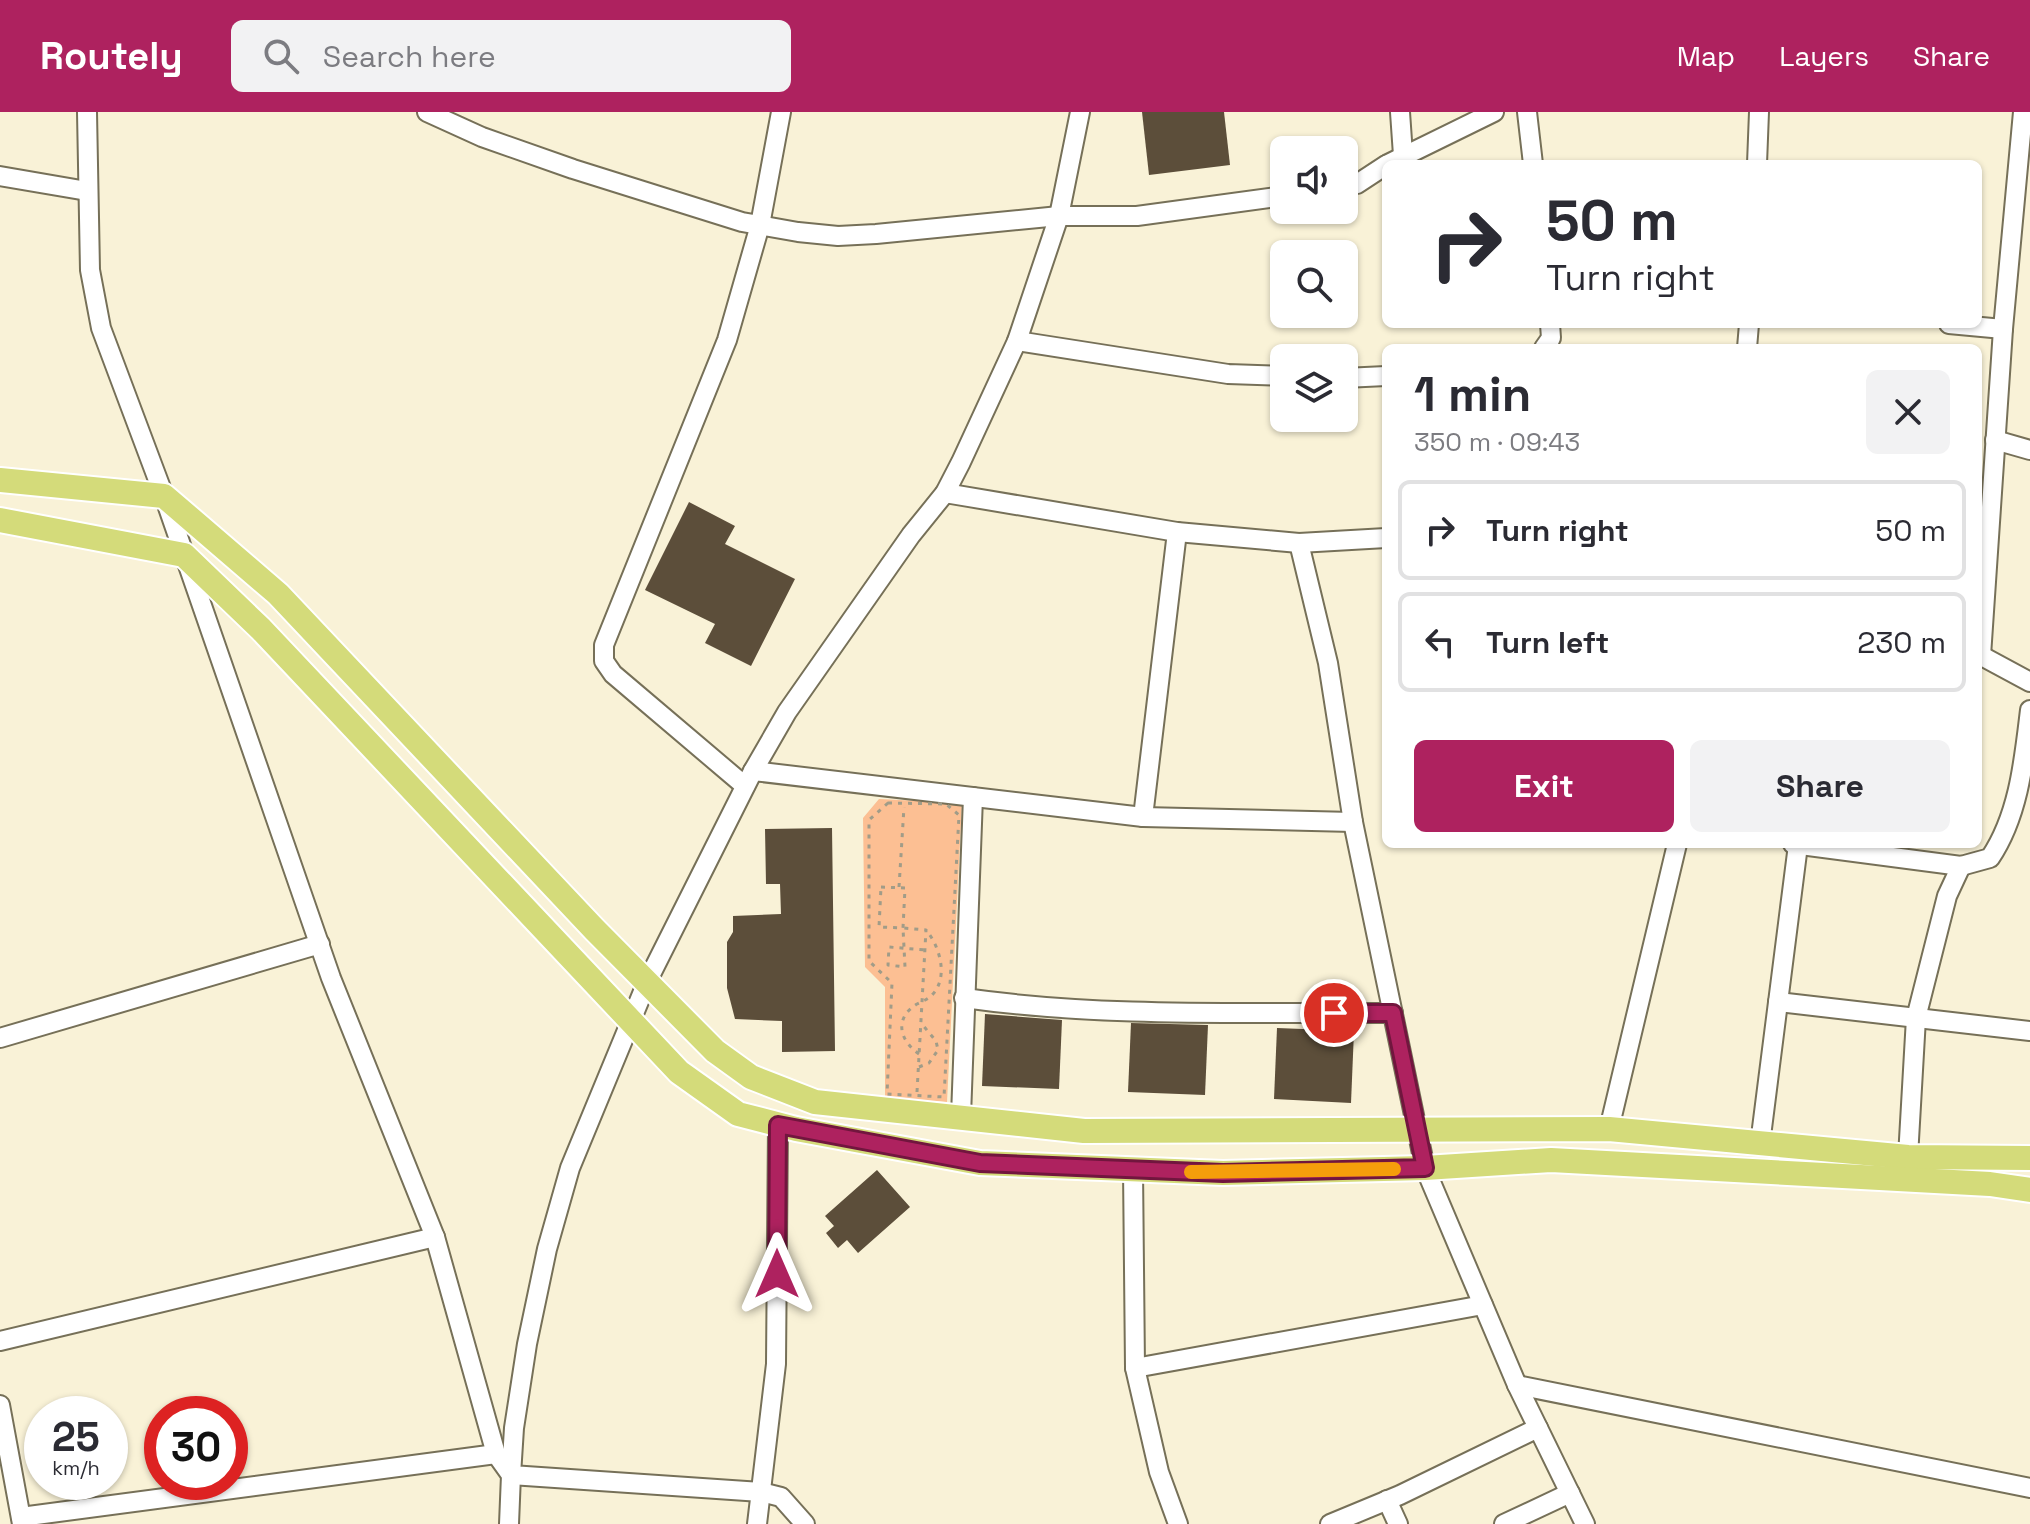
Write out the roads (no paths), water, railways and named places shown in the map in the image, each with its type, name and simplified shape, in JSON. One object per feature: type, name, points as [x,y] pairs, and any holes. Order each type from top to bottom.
[{"type":"main road","points":[[0,480],[164,496],[278,594],[715,1051],[751,1077],[815,1102],[1084,1131],[1609,1129],[1908,1157],[2030,1158]]},
{"type":"main road","points":[[0,520],[184,555],[261,629],[679,1072],[738,1114],[778,1125],[980,1163],[1223,1173],[1425,1168],[1551,1160],[1990,1184],[2030,1190]]},
{"type":"street","points":[[87,112],[90,270],[101,328],[164,496],[320,944],[435,1237],[496,1454],[511,1475]]},
{"type":"street","points":[[427,112],[482,137],[560,164],[760,225],[838,236],[1059,216],[1137,216],[1270,198]]},
{"type":"street","points":[[781,112],[760,225],[727,340],[604,645],[604,661],[613,674],[749,778],[973,797],[1143,817],[1353,822]]},
{"type":"street","points":[[509,1524],[514,1428],[527,1344],[547,1249],[570,1168],[647,982],[749,778],[821,662],[911,535],[945,493],[1017,341],[1059,216],[1080,112]]},
{"type":"street","points":[[1392,160],[1400,112]]},
{"type":"street","points":[[1394,160],[1494,112]]},
{"type":"street","points":[[1527,112],[1533,160]]},
{"type":"street","points":[[1757,160],[1759,112]]},
{"type":"street","points":[[1982,626],[2003,329],[2023,112]]},
{"type":"street","points":[[1358,183],[1382,168]]},
{"type":"street","points":[[0,176],[87,191]]},
{"type":"street","points":[[1982,327],[2003,329]]},
{"type":"street","points":[[1017,341],[1228,374],[1270,376]]},
{"type":"street","points":[[1358,377],[1382,376]]},
{"type":"street","points":[[1995,440],[2030,450]]},
{"type":"street","points":[[945,493],[1177,532],[1299,543],[1382,538]]},
{"type":"street","points":[[1143,817],[1177,532]]},
{"type":"street","points":[[1299,543],[1328,663],[1353,822],[1415,1132],[1425,1168],[1517,1385],[1585,1524]]},
{"type":"street","points":[[1982,656],[2030,682]]},
{"type":"street","points":[[1825,848],[1961,866],[1990,858],[2001,842],[2020,780],[2030,710]]},
{"type":"street","points":[[961,1116],[973,797]]},
{"type":"street","points":[[1609,1129],[1676,848]]},
{"type":"street","points":[[1760,1144],[1795,848]]},
{"type":"street","points":[[1908,1157],[1916,1018],[1947,896],[1961,866]]},
{"type":"street","points":[[0,1038],[320,944]]},
{"type":"street","points":[[964,998],[1002,1004],[1207,1013],[1393,1013]]},
{"type":"street","points":[[1778,1002],[2030,1031]]},
{"type":"street","points":[[757,1524],[776,1364],[778,1125]]},
{"type":"street","points":[[1133,1169],[1135,1368],[1151,1442],[1178,1524]]},
{"type":"street","points":[[0,1341],[435,1237]]},
{"type":"street","points":[[1135,1368],[1483,1305]]},
{"type":"street","points":[[1517,1385],[2030,1488]]},
{"type":"street","points":[[0,1405],[21,1521],[496,1454]]},
{"type":"street","points":[[1330,1524],[1538,1428]]},
{"type":"street","points":[[511,1475],[761,1492],[781,1497],[805,1524]]},
{"type":"street","points":[[1504,1524],[1570,1493]]},
{"type":"street","points":[[1387,1500],[1398,1524]]}]
